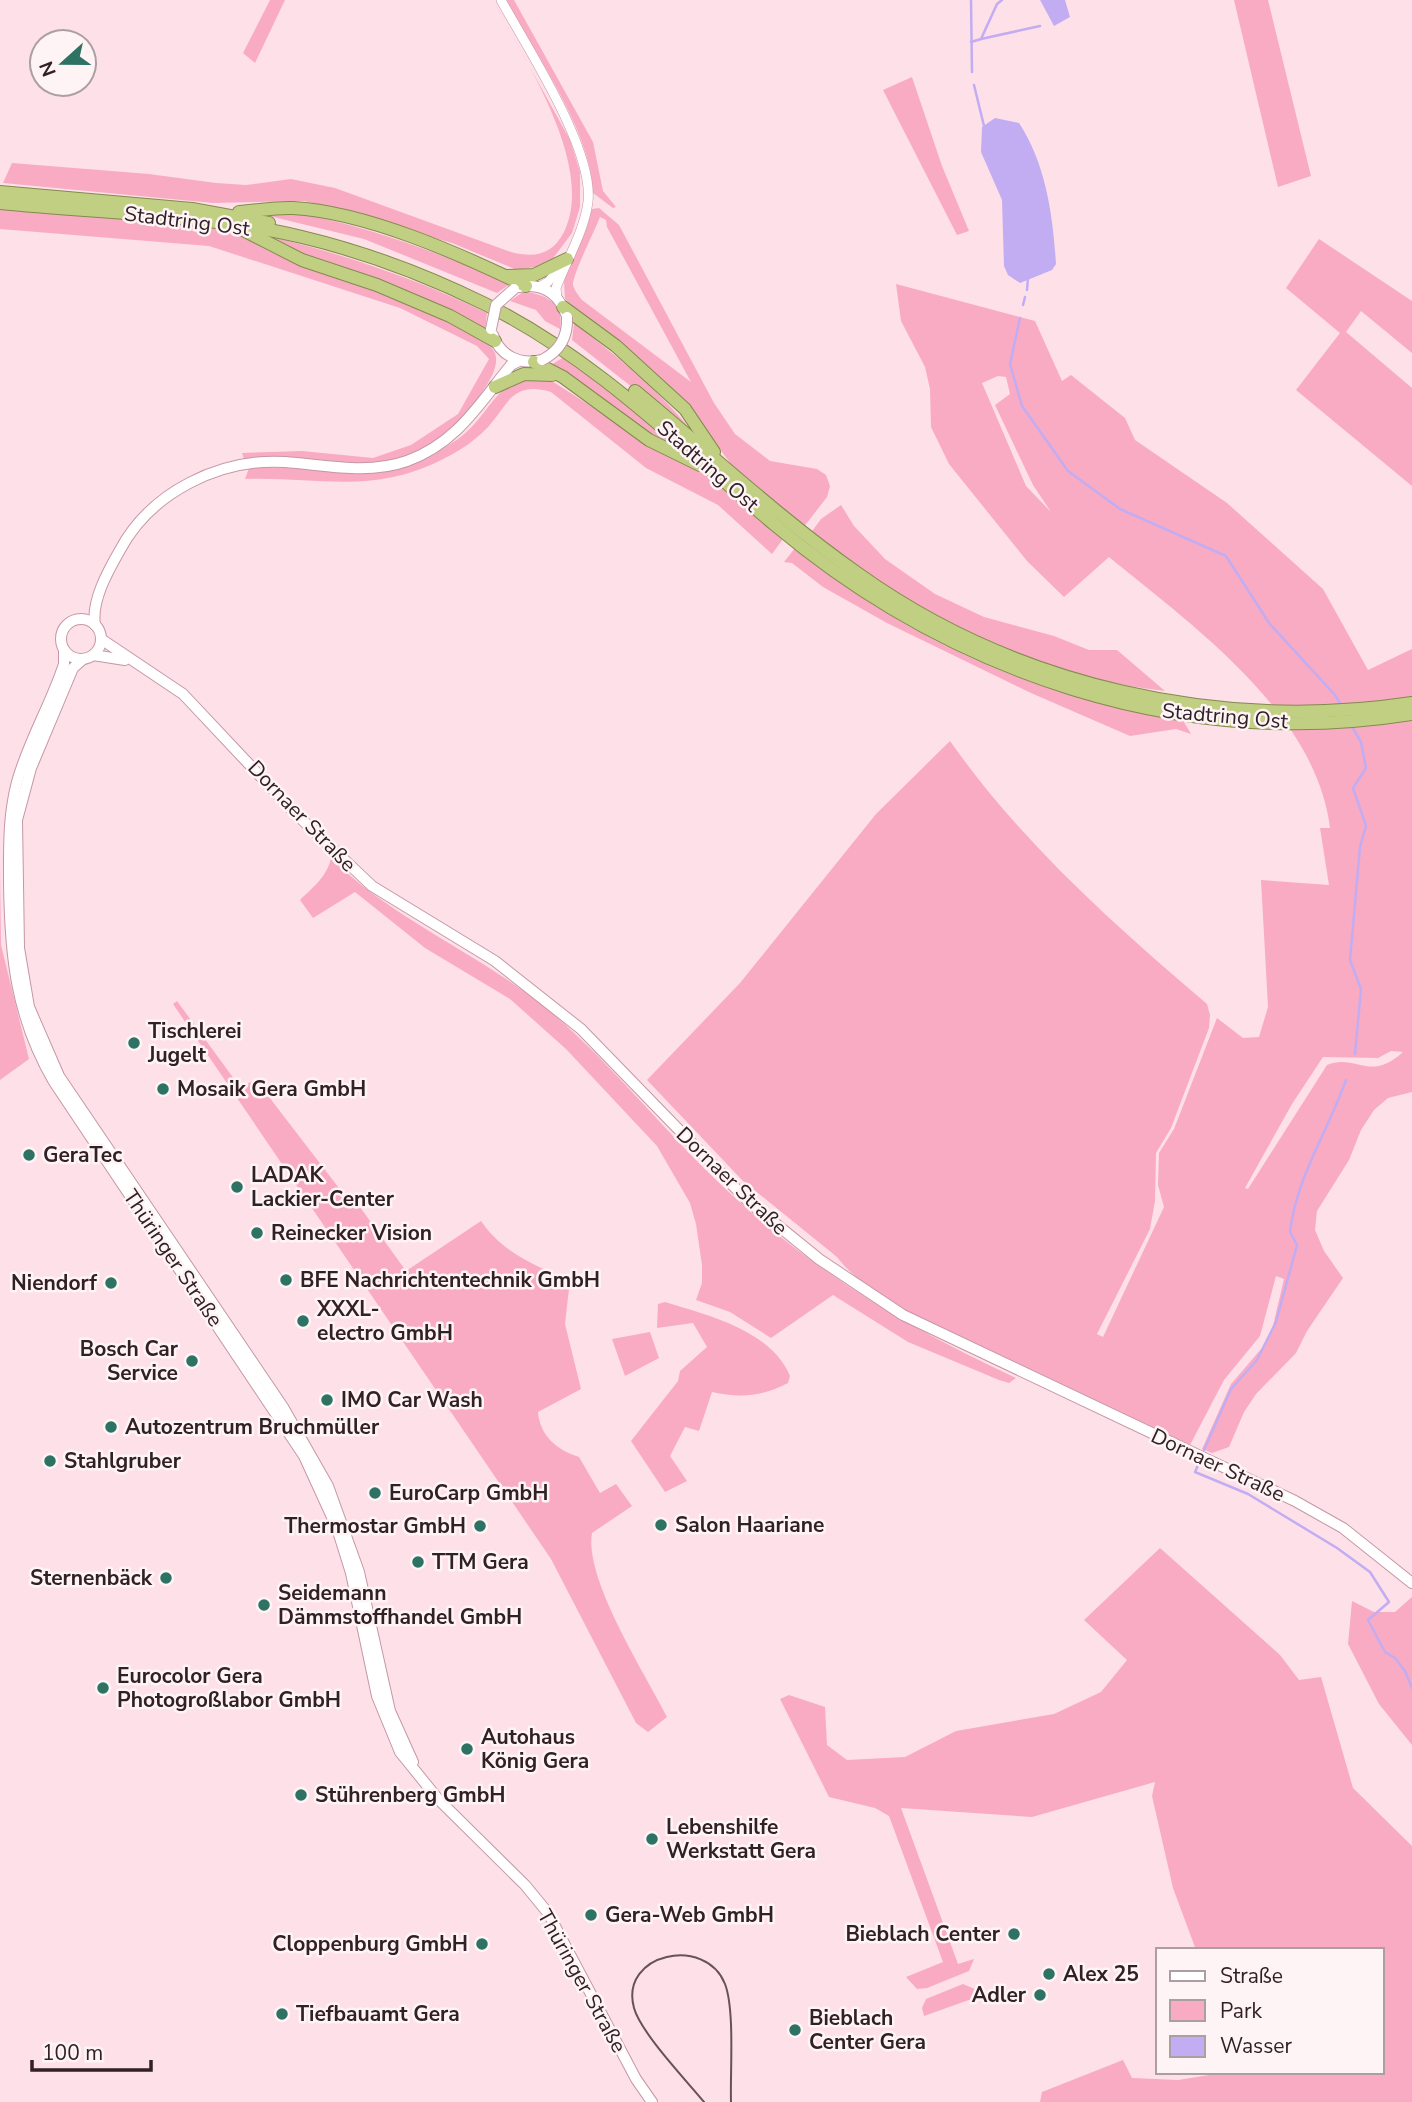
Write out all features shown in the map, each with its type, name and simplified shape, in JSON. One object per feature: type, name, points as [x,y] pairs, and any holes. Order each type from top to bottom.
[{"type":"highway","name":"Stadtring Ost","points":[[0,192],[225,213],[347,241],[432,272],[488,297],[605,368],[846,581],[923,628],[1001,666],[1081,693],[1224,709],[1352,710],[1412,703]]},
{"type":"highway","name":"Stadtring Ost","points":[[0,203],[235,226],[299,236],[346,249],[430,279],[528,327],[603,377],[717,466]]},
{"type":"highway","points":[[225,213],[272,209],[320,212],[418,240],[504,276],[520,287]]},
{"type":"highway","points":[[235,226],[302,260],[377,285],[493,335]]},
{"type":"highway","points":[[504,276],[534,275],[567,258]]},
{"type":"highway","points":[[562,307],[616,346],[685,409],[717,466]]},
{"type":"highway","points":[[538,361],[649,440],[717,466]]},
{"type":"highway","points":[[495,387],[524,374],[563,377]]},
{"type":"highway","name":"Stadtring Ost","points":[[1131,700],[1181,715],[1267,723],[1352,721],[1412,714]]},
{"type":"main road","points":[[80,619],[102,588],[134,529],[153,508],[189,483],[223,470],[259,462],[349,469],[397,464],[425,453],[456,433],[511,365],[519,361],[538,361],[562,343],[567,331],[562,307],[539,287],[520,287],[496,305],[493,335],[503,352],[519,361]]},
{"type":"main road","points":[[495,387],[503,352]]},
{"type":"main road","points":[[95,625],[80,619],[73,621],[63,630],[61,644],[64,650],[72,657],[82,660],[93,655],[101,639],[95,625],[102,588]]},
{"type":"main road","name":"Dornaer Straße","points":[[101,639],[183,694],[295,813],[372,886],[495,961],[581,1029],[749,1202],[819,1259],[903,1315],[1295,1500],[1342,1528],[1412,1583]]},
{"type":"main road","name":"Thüringer Straße","points":[[64,650],[64,664],[18,779],[9,818],[10,948],[23,1010],[37,1049],[54,1082],[304,1456],[340,1539],[390,1712],[418,1775],[438,1799],[525,1885],[548,1913],[636,2079],[652,2102]]},
{"type":"main road","name":"Dornaer Straße","points":[[93,655],[135,663]]},
{"type":"main road","name":"Thüringer Straße","points":[[82,660],[73,668],[31,768],[17,820],[19,948],[29,1007],[59,1076],[283,1407],[318,1467],[353,1550],[373,1654]]},
{"type":"street","points":[[501,0],[576,139],[586,164],[588,199],[584,223],[556,288],[562,307]]},
{"type":"street","points":[[539,287],[548,282],[567,258]]},
{"type":"green space","points":[[270,0],[285,0],[255,63],[243,53]]},
{"type":"green space","points":[[506,0],[514,0],[593,142],[603,191],[616,207],[613,208],[593,193],[590,169],[573,119]]},
{"type":"green space","points":[[1234,0],[1268,0],[1311,176],[1278,187]]},
{"type":"green space","points":[[525,58],[570,140],[580,172],[580,207],[572,233],[551,261],[541,266],[517,270],[452,243],[305,201],[213,203],[3,183],[12,163],[246,185],[291,179],[335,188],[511,252],[528,255],[542,253],[554,246],[564,232],[571,206],[571,176],[564,145],[552,113]]},
{"type":"green space","points":[[912,77],[942,166],[969,231],[957,235],[883,90]]},
{"type":"green space","points":[[0,207],[191,224],[229,231],[275,254],[395,297],[461,326],[484,340],[495,353],[493,373],[465,416],[455,426],[433,443],[409,456],[365,465],[244,459],[242,453],[302,451],[373,458],[411,445],[458,414],[489,359],[477,346],[400,308],[209,246],[0,229]]},
{"type":"green space","points":[[599,208],[619,225],[714,403],[735,434],[770,461],[817,469],[826,475],[830,486],[827,497],[803,528],[733,467],[706,430],[565,299],[564,281],[592,209]],"holes":[[[600,217],[606,220],[607,227],[691,382],[582,300],[574,289],[576,272]]]},
{"type":"green space","points":[[298,213],[353,226],[406,243],[510,284],[497,293],[364,239],[261,214]]},
{"type":"green space","points":[[263,235],[377,268],[460,300],[487,313],[485,331],[298,254]]},
{"type":"green space","points":[[1319,239],[1412,301],[1412,353],[1361,311],[1346,332],[1412,388],[1412,486],[1296,390],[1340,333],[1286,288]]},
{"type":"green space","points":[[896,284],[1035,321],[1062,381],[1071,375],[1125,418],[1135,440],[1227,503],[1323,589],[1368,670],[1412,649],[1412,1092],[1388,1098],[1374,1110],[1361,1130],[1349,1160],[1317,1211],[1315,1230],[1324,1251],[1343,1278],[1307,1331],[1296,1353],[1256,1394],[1244,1412],[1229,1447],[1212,1453],[1202,1449],[1231,1384],[1262,1348],[1272,1330],[1284,1279],[1276,1276],[1260,1336],[1224,1380],[1190,1445],[954,1335],[874,1291],[837,1257],[743,1181],[647,1080],[740,983],[876,814],[950,741],[1038,848],[1103,912],[1207,1004],[1210,1015],[1209,1028],[1171,1128],[1156,1153],[1155,1201],[1150,1229],[1097,1334],[1103,1337],[1164,1207],[1158,1185],[1159,1153],[1174,1129],[1217,1018],[1243,1038],[1259,1037],[1268,1007],[1261,880],[1329,885],[1320,828],[1330,828],[1320,786],[1301,747],[1276,710],[1246,675],[1212,643],[1109,557],[1064,597],[1027,561],[949,464],[931,427],[930,389],[925,367],[901,321]],"holes":[[[998,376],[1006,377],[1010,394],[995,405],[1033,485],[1051,512],[1026,486],[982,383]],[[1391,1051],[1403,1052],[1391,1061],[1372,1067],[1347,1062],[1327,1065],[1248,1189],[1245,1188],[1292,1104],[1323,1057],[1378,1058]]]},
{"type":"green space","points":[[523,292],[539,295],[552,302],[559,313],[560,329],[545,321],[536,310],[510,301]]},
{"type":"green space","points":[[574,323],[655,391],[697,438],[572,340]]},
{"type":"green space","points":[[564,357],[687,453],[658,442],[549,366]]},
{"type":"green space","points":[[519,379],[545,379],[555,383],[662,452],[702,471],[783,539],[772,554],[718,505],[646,468],[551,392],[537,389],[526,390],[511,398],[484,431],[458,451],[397,476],[349,482],[245,479],[249,468],[356,473],[404,466],[430,456],[458,439],[502,391]]},
{"type":"green space","points":[[841,505],[854,526],[885,559],[935,594],[984,617],[1054,636],[1089,650],[1117,650],[1165,691],[1102,680],[1036,662],[942,622],[888,589],[810,534],[821,519]]},
{"type":"green space","points":[[795,548],[839,582],[885,612],[978,661],[1077,697],[1184,722],[1191,734],[1176,729],[1130,736],[1031,693],[887,623],[823,587],[792,563],[784,562]]},
{"type":"green space","points":[[331,858],[381,900],[493,970],[547,1009],[590,1048],[710,1174],[781,1237],[892,1314],[1016,1378],[1009,1383],[999,1380],[908,1342],[833,1295],[771,1338],[730,1312],[696,1300],[702,1283],[702,1265],[696,1224],[690,1203],[657,1146],[566,1049],[510,999],[425,948],[355,892],[313,918],[300,900],[323,876]]},
{"type":"green space","points":[[0,867],[1,945],[29,1059],[0,1080]]},
{"type":"green space","points":[[177,1001],[240,1087],[256,1080],[355,1209],[360,1207],[406,1271],[481,1221],[509,1250],[570,1280],[565,1324],[581,1389],[538,1412],[539,1421],[551,1441],[579,1457],[600,1493],[616,1484],[632,1506],[592,1533],[592,1552],[606,1600],[667,1717],[648,1732],[636,1723],[551,1559],[173,1004]]},
{"type":"green space","points":[[665,1302],[718,1319],[753,1336],[781,1360],[790,1376],[788,1383],[760,1394],[732,1395],[712,1392],[699,1431],[685,1427],[670,1456],[687,1481],[665,1492],[631,1441],[678,1381],[680,1371],[707,1347],[693,1323],[657,1328],[658,1304]]},
{"type":"green space","points":[[650,1332],[659,1358],[625,1376],[612,1339]]},
{"type":"green space","points":[[1160,1548],[1280,1655],[1299,1680],[1321,1677],[1353,1788],[1412,1846],[1412,2102],[1040,2102],[1042,2092],[1123,2060],[1132,2078],[1178,2080],[1216,2074],[1384,2074],[1384,1948],[1195,1948],[1173,1888],[1152,1796],[1155,1782],[1032,1817],[901,1808],[958,1964],[974,1959],[969,1971],[927,1988],[917,1989],[906,1977],[943,1962],[889,1816],[875,1808],[829,1797],[780,1699],[789,1695],[825,1707],[827,1745],[847,1760],[905,1757],[956,1731],[1054,1714],[1101,1692],[1127,1660],[1084,1620]]},
{"type":"green space","points":[[1412,1597],[1412,1745],[1379,1704],[1348,1644],[1352,1601],[1374,1612],[1395,1612]]},
{"type":"green space","points":[[963,1984],[977,1990],[980,1996],[924,2016],[922,2008],[926,1999]]},
{"type":"water","points":[[1040,0],[1065,0],[1070,17],[1054,26]]},
{"type":"water","points":[[995,118],[1019,123],[1028,139],[1042,173],[1053,227],[1056,264],[1052,270],[1020,283],[1008,275],[1004,266],[1002,200],[981,152],[982,127]]},
{"type":"waterway","points":[[971,0],[972,72]]},
{"type":"waterway","points":[[971,42],[981,39],[997,4],[1002,0]]},
{"type":"waterway","points":[[981,39],[1040,26]]},
{"type":"waterway","points":[[974,85],[984,126]]},
{"type":"waterway","points":[[1027,290],[1028,277]]},
{"type":"waterway","points":[[1023,305],[1025,297]]},
{"type":"waterway","points":[[1020,318],[1010,364],[1022,406],[1068,471],[1120,509],[1226,556],[1269,623],[1335,695],[1342,707]]},
{"type":"waterway","points":[[1351,725],[1361,742],[1366,768],[1353,788],[1366,826],[1360,847],[1350,960],[1361,989],[1355,1054]]},
{"type":"waterway","points":[[1204,1450],[1231,1389],[1257,1360],[1276,1322],[1297,1245],[1290,1232],[1293,1212],[1346,1080]]},
{"type":"waterway","points":[[1199,1463],[1195,1472],[1248,1494],[1337,1548],[1370,1572],[1389,1602],[1368,1620],[1385,1652],[1395,1658],[1405,1671],[1412,1688]]},
{"type":"tram line","points":[[704,2102],[654,2043],[634,2008],[633,1989],[639,1974],[651,1963],[667,1957],[701,1959],[715,1969],[725,1984],[731,2025],[731,2102]]},
{"type":"place","name":"Tischlerei Jugelt","points":[[134,1043]]},
{"type":"place","name":"Mosaik Gera GmbH","points":[[163,1089]]},
{"type":"place","name":"GeraTec","points":[[29,1155]]},
{"type":"place","name":"LADAK Lackier-Center","points":[[237,1187]]},
{"type":"place","name":"Reinecker Vision","points":[[257,1233]]},
{"type":"place","name":"BFE Nachrichtentechnik GmbH","points":[[286,1280]]},
{"type":"place","name":"Niendorf","points":[[111,1283]]},
{"type":"place","name":"XXXL- electro GmbH","points":[[303,1321]]},
{"type":"place","name":"Bosch Car Service","points":[[192,1361]]},
{"type":"place","name":"IMO Car Wash","points":[[327,1400]]},
{"type":"place","name":"Autozentrum Bruchmüller","points":[[111,1427]]},
{"type":"place","name":"Stahlgruber","points":[[50,1461]]},
{"type":"place","name":"EuroCarp GmbH","points":[[375,1493]]},
{"type":"place","name":"Salon Haariane","points":[[661,1525]]},
{"type":"place","name":"Thermostar GmbH","points":[[480,1526]]},
{"type":"place","name":"TTM Gera","points":[[418,1562]]},
{"type":"place","name":"Sternenbäck","points":[[166,1578]]},
{"type":"place","name":"Seidemann Dämmstoffhandel GmbH","points":[[264,1605]]},
{"type":"place","name":"Eurocolor Gera Photogroßlabor GmbH","points":[[103,1688]]},
{"type":"place","name":"Autohaus König Gera","points":[[467,1749]]},
{"type":"place","name":"Stührenberg GmbH","points":[[301,1795]]},
{"type":"place","name":"Lebenshilfe Werkstatt Gera","points":[[652,1839]]},
{"type":"place","name":"Gera-Web GmbH","points":[[591,1915]]},
{"type":"place","name":"Bieblach Center","points":[[1014,1934]]},
{"type":"place","name":"Cloppenburg GmbH","points":[[482,1944]]},
{"type":"place","name":"Alex 25","points":[[1049,1974]]},
{"type":"place","name":"Adler","points":[[1040,1995]]},
{"type":"place","name":"Tiefbauamt Gera","points":[[282,2014]]},
{"type":"place","name":"Bieblach Center Gera","points":[[795,2030]]}]
